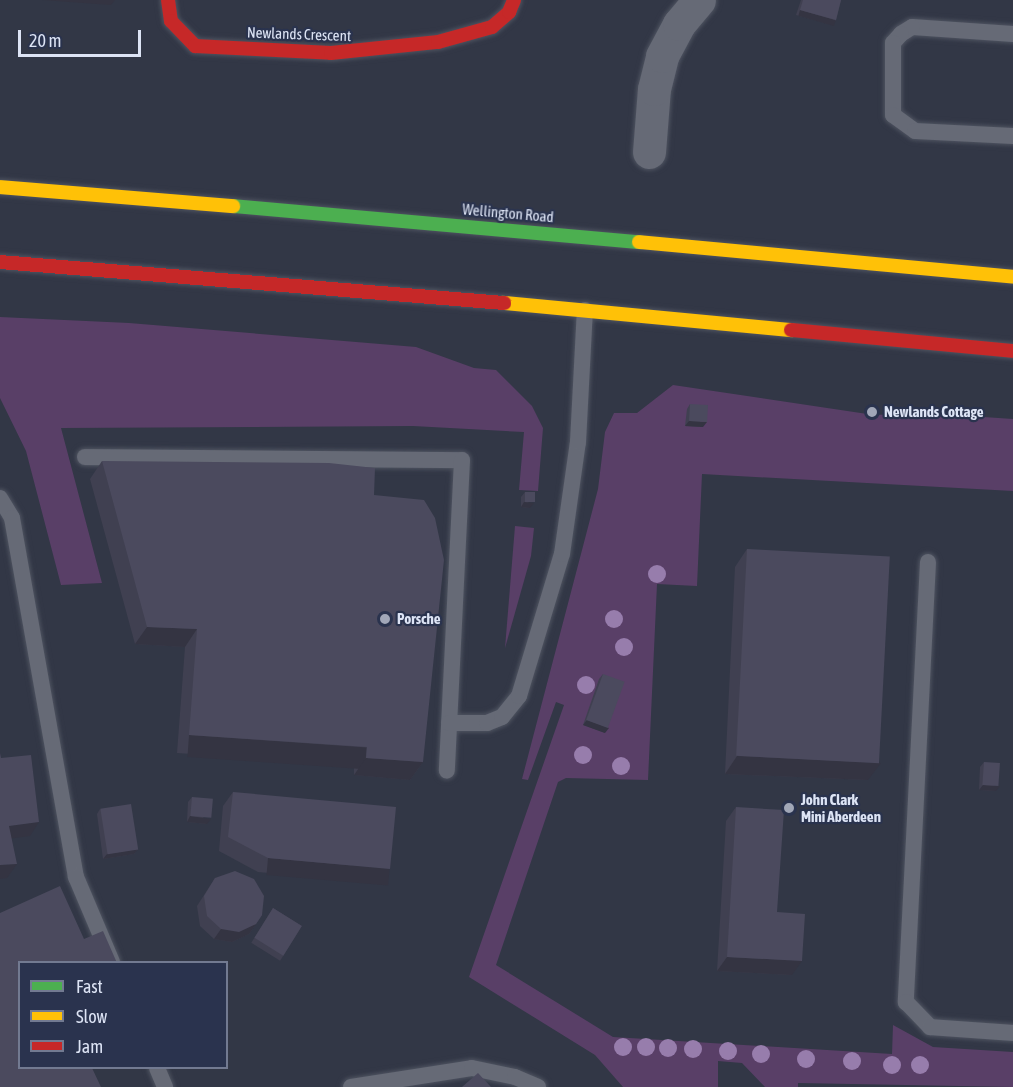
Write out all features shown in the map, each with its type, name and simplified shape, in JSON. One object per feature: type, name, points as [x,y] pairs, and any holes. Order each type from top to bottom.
[{"type":"main road","name":"Newlands Crescent","points":[[168,0],[171,21],[195,46],[331,54],[438,42],[492,27],[509,12],[514,0]]},
{"type":"main road","name":"Wellington Road","points":[[0,187],[403,220],[1013,277]]},
{"type":"main road","points":[[0,262],[585,310],[1013,351]]},
{"type":"street","points":[[649,152],[654,89],[662,56],[679,24],[699,0]]},
{"type":"lane","points":[[1013,34],[912,27],[901,34],[893,43],[893,115],[915,131],[1013,136]]},
{"type":"lane","points":[[449,723],[488,723],[502,717],[519,696],[562,554],[578,442],[585,310]]},
{"type":"lane","points":[[85,457],[462,460],[447,771]]},
{"type":"lane","points":[[0,498],[12,518],[76,877],[111,961]]},
{"type":"lane","points":[[928,562],[906,1002],[930,1027],[1013,1033]]},
{"type":"lane","points":[[351,1087],[472,1068],[515,1077],[538,1087]]},
{"type":"lane","points":[[157,1069],[165,1087]]},
{"type":"shaded area","points":[[0,317],[129,323],[416,347],[474,368],[496,370],[532,406],[543,428],[538,491],[519,490],[524,432],[413,426],[61,428],[102,583],[61,585],[26,451],[0,398]]},
{"type":"shaded area","points":[[673,385],[874,415],[925,413],[1013,419],[1013,491],[702,474],[697,586],[657,584],[648,780],[566,778],[558,782],[496,965],[613,1037],[892,1054],[893,1025],[933,1047],[1013,1052],[1013,1087],[798,1083],[798,1087],[765,1087],[742,1063],[718,1061],[718,1087],[623,1087],[595,1055],[469,977],[564,705],[556,702],[528,780],[522,779],[598,489],[605,432],[614,413],[637,413]]},
{"type":"shaded area","points":[[515,526],[534,528],[531,556],[505,648]]},
{"type":"building","points":[[803,0],[841,0],[836,20],[800,10]]},
{"type":"building","points":[[690,404],[708,405],[707,422],[689,421]]},
{"type":"building","points":[[102,461],[329,463],[375,468],[374,495],[424,500],[435,518],[444,560],[423,762],[366,758],[367,747],[189,735],[197,629],[147,627]]},
{"type":"building","points":[[525,492],[535,492],[535,502],[525,502]]},
{"type":"building","points":[[747,549],[890,556],[879,763],[736,756]]},
{"type":"building","points":[[603,674],[625,682],[608,728],[586,720]]},
{"type":"building","points":[[0,753],[1,758],[31,755],[39,822],[9,826],[17,864],[0,865]]},
{"type":"building","points":[[984,762],[1000,763],[998,786],[982,785]]},
{"type":"building","points":[[233,792],[396,807],[390,869],[268,858],[228,837]]},
{"type":"building","points":[[192,797],[213,799],[211,818],[190,816]]},
{"type":"building","points":[[131,804],[138,849],[108,854],[100,809]]},
{"type":"building","points":[[736,807],[784,810],[777,912],[805,914],[802,961],[727,957]]},
{"type":"building","points":[[235,871],[254,879],[264,896],[262,915],[256,924],[239,932],[221,929],[207,916],[204,896],[215,878]]},
{"type":"building","points":[[60,886],[84,939],[103,931],[116,961],[18,961],[18,1069],[92,1069],[101,1087],[0,1087],[0,913]]},
{"type":"building","points":[[273,908],[302,926],[283,956],[254,938]]},
{"type":"building","points":[[478,1073],[491,1087],[462,1087]]},
{"type":"traffic: fast","points":[[233,206],[639,242]]},
{"type":"traffic: slow","points":[[0,187],[233,206]]},
{"type":"traffic: slow","points":[[639,242],[1013,277]]},
{"type":"traffic: slow","points":[[504,303],[791,330]]},
{"type":"traffic: jam","points":[[168,0],[171,21],[195,46],[331,53],[438,42],[492,27],[509,12],[514,0]]},
{"type":"traffic: jam","points":[[0,262],[504,303]]},
{"type":"traffic: jam","points":[[791,330],[1013,351]]},
{"type":"place","name":"Newlands Cottage","points":[[872,412]]},
{"type":"place","name":"Porsche","points":[[385,619]]},
{"type":"place","name":"John Clark Mini Aberdeen","points":[[789,808]]}]
